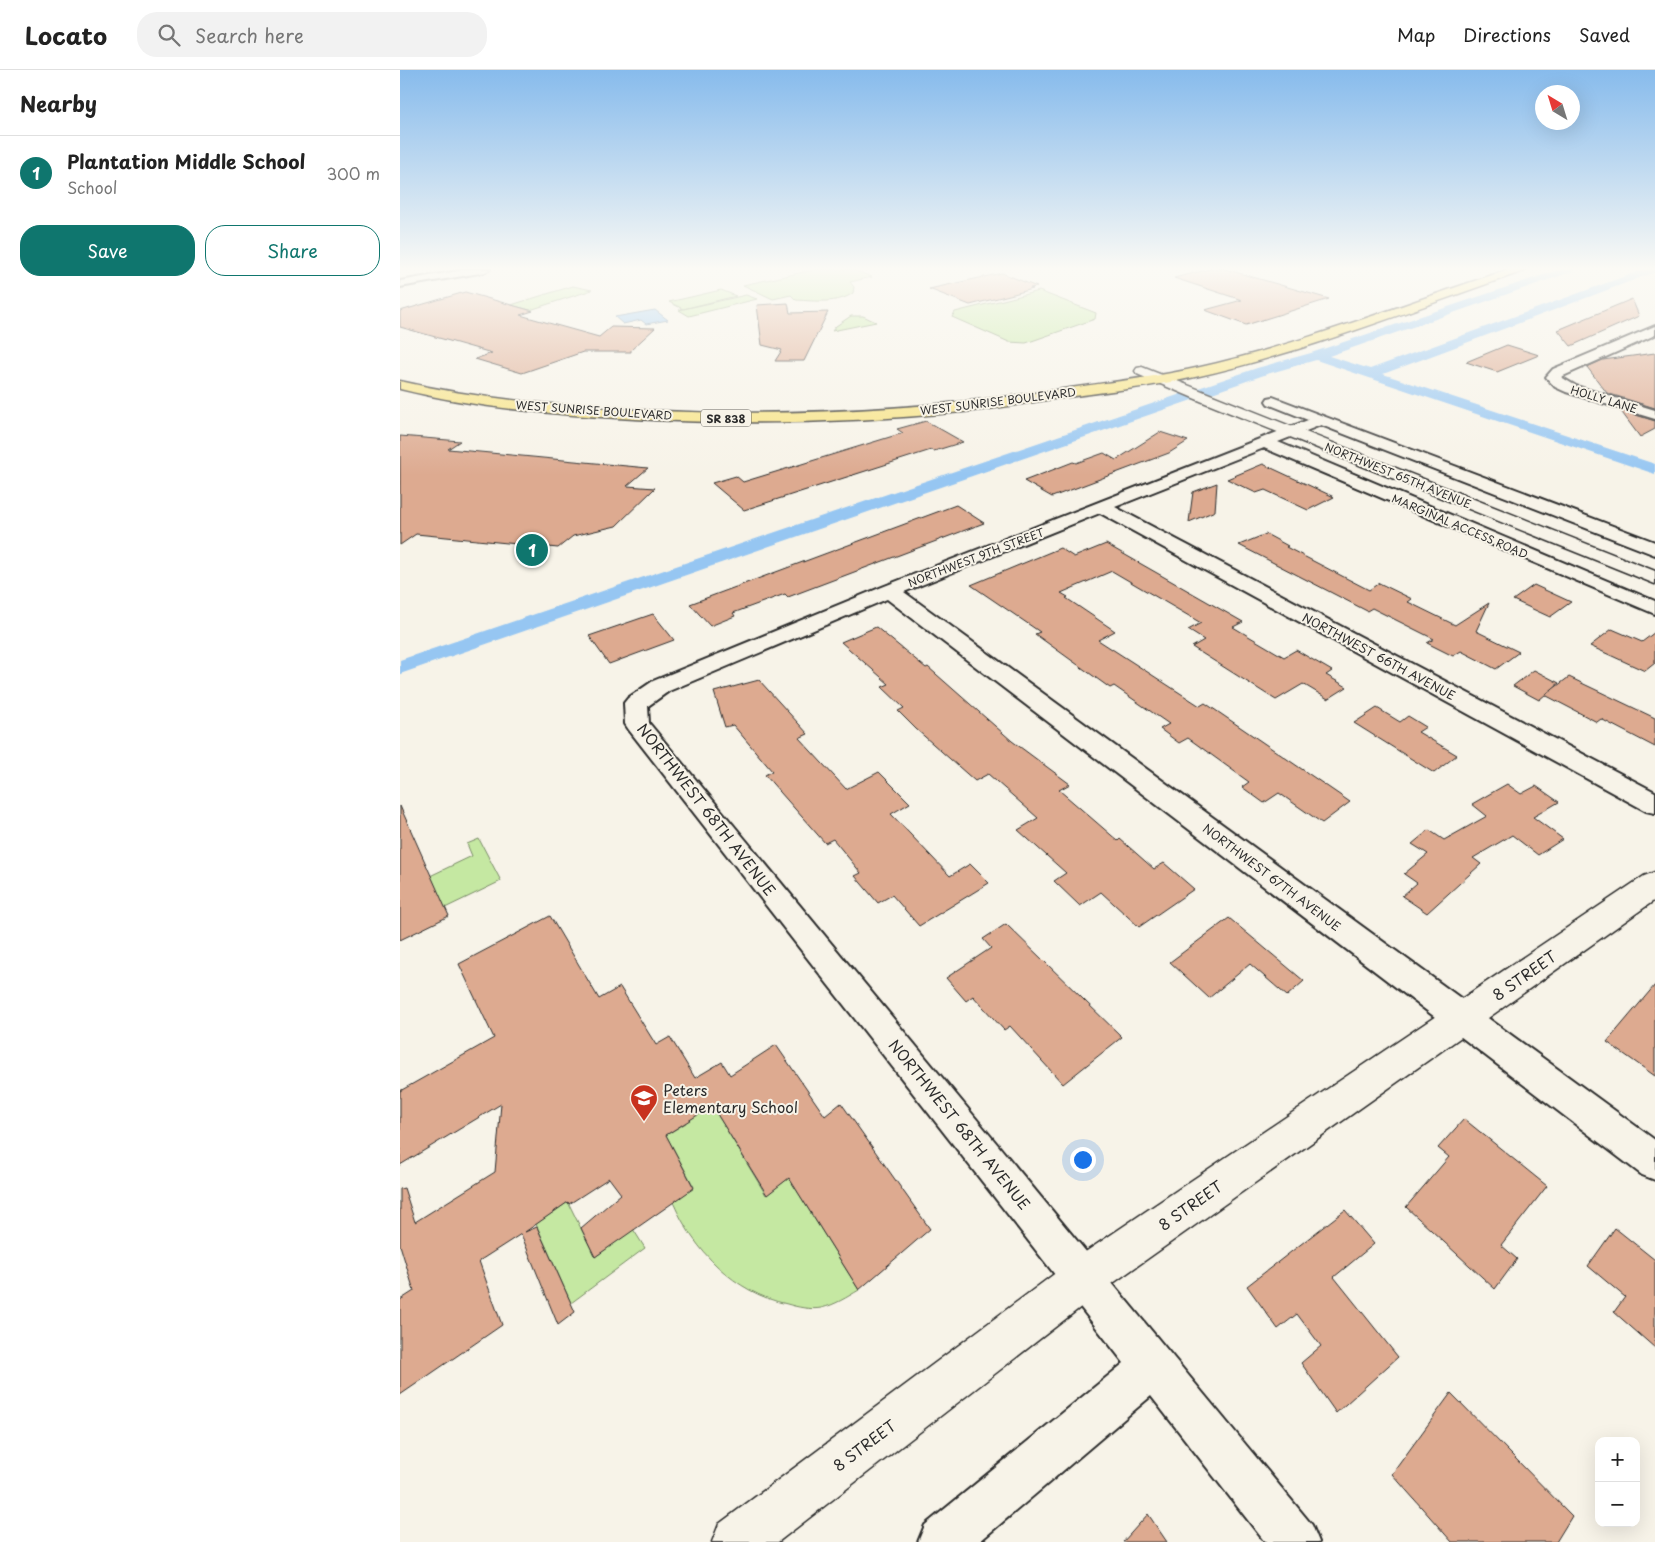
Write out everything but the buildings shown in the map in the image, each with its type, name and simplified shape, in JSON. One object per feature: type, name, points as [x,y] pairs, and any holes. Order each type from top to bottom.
[{"type":"highway","name":"WEST SUNRISE BOULEVARD","points":[[560,395],[669,404],[739,406],[850,403],[954,396],[1142,370],[1194,360],[1276,338]]},
{"type":"highway","name":"WEST SUNRISE BOULEVARD","points":[[400,385],[481,401],[553,409],[660,416],[738,419],[886,413],[962,408],[1159,379],[1212,369],[1317,338]]},
{"type":"highway","points":[[419,390],[443,379]]},
{"type":"highway","points":[[886,413],[907,404],[986,397],[1006,390]]},
{"type":"street","points":[[1635,338],[1655,344]]},
{"type":"street","name":"HOLLY LANE","points":[[1635,338],[1553,375],[1555,380],[1571,389],[1655,415]]},
{"type":"street","name":"NORTHWEST 65TH AVENUE","points":[[1142,370],[1185,390],[1655,578]]},
{"type":"street","points":[[1273,401],[1655,549]]},
{"type":"street","name":"NORTHWEST 9TH STREET","points":[[636,704],[661,686],[889,592],[1320,420]]},
{"type":"street","name":"MARGINAL ACCESS ROAD","points":[[1266,443],[1655,608]]},
{"type":"street","name":"NORTHWEST 66TH AVENUE","points":[[1102,508],[1655,804]]},
{"type":"street","name":"NORTHWEST 67TH AVENUE","points":[[889,592],[1655,1162]]},
{"type":"street","name":"NORTHWEST 68TH AVENUE","points":[[636,704],[637,724],[1295,1542]]},
{"type":"street","name":"8 STREET","points":[[737,1542],[1084,1278],[1655,884]]},
{"type":"street","points":[[942,1542],[1154,1366]]},
{"type":"green space","points":[[999,338],[1041,338],[1026,343],[1009,342]]},
{"type":"green space","points":[[479,839],[501,881],[445,908],[430,876],[472,856],[467,844]]},
{"type":"green space","points":[[705,1094],[766,1195],[789,1178],[859,1290],[836,1303],[817,1309],[795,1306],[768,1298],[734,1280],[718,1267],[692,1237],[673,1202],[694,1187],[666,1135],[686,1123],[679,1110]]},
{"type":"green space","points":[[568,1202],[595,1257],[633,1229],[645,1248],[571,1303],[536,1224]]},
{"type":"waterway","points":[[1316,356],[1369,338]]},
{"type":"waterway","points":[[1370,374],[1468,338]]},
{"type":"waterway","points":[[400,667],[1262,371],[1316,356]]},
{"type":"waterway","points":[[1316,356],[1370,374]]},
{"type":"waterway","points":[[1370,374],[1655,469]]},
{"type":"place","name":"Plantation Middle School","points":[[532,550]]},
{"type":"place","name":"Peters Elementary School","points":[[644,1122]]}]
